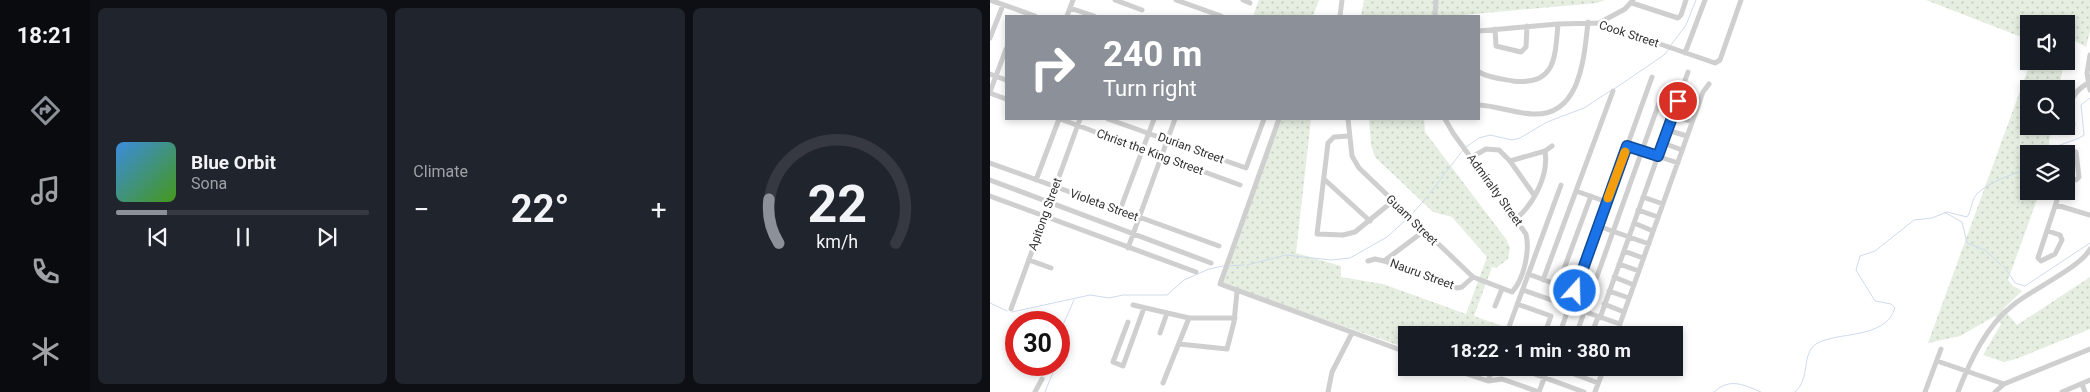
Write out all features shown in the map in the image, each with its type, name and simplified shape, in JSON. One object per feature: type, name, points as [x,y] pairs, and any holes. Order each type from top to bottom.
[{"type":"street","points":[[990,0],[1006,3],[1020,14]]},
{"type":"street","points":[[1067,15],[1073,0]]},
{"type":"street","points":[[1115,0],[1142,10]]},
{"type":"street","points":[[1176,0],[1218,15]]},
{"type":"street","points":[[1340,15],[1342,0]]},
{"type":"street","points":[[1435,15],[1436,0]]},
{"type":"street","points":[[1599,23],[1625,9],[1633,1],[1678,18],[1681,15],[1686,0]]},
{"type":"street","points":[[1685,53],[1706,0]]},
{"type":"street","name":"Cook Street","points":[[1480,31],[1588,22],[1599,23],[1717,63],[1741,0]]},
{"type":"street","points":[[990,38],[992,24],[1006,3]]},
{"type":"street","points":[[1070,8],[1091,15]]},
{"type":"street","points":[[1480,105],[1534,114],[1549,112],[1560,107],[1567,100],[1578,80],[1583,63],[1588,22]]},
{"type":"street","points":[[1480,72],[1514,81],[1539,80],[1551,66],[1558,24]]},
{"type":"street","points":[[1495,29],[1496,46],[1520,52],[1525,49],[1528,26]]},
{"type":"street","points":[[1005,51],[993,75],[990,93],[1005,99]]},
{"type":"street","points":[[2090,55],[2088,83],[2090,90]]},
{"type":"street","points":[[1595,326],[1634,224],[1688,72]]},
{"type":"street","points":[[993,75],[1005,80]]},
{"type":"street","points":[[1562,326],[1652,77]]},
{"type":"street","points":[[2075,94],[2088,83]]},
{"type":"street","points":[[1522,290],[1620,324],[1692,122],[1705,88],[1709,84]]},
{"type":"street","points":[[1543,280],[1612,91]]},
{"type":"street","points":[[1579,326],[1663,92]]},
{"type":"street","points":[[1673,115],[1692,122]]},
{"type":"street","points":[[1036,180],[1059,120]]},
{"type":"street","name":"Christ the King Street","points":[[1062,120],[1240,185]]},
{"type":"street","name":"Apitong Street","points":[[1010,309],[1080,120]]},
{"type":"street","name":"Durian Street","points":[[1111,120],[1246,168],[1264,120]]},
{"type":"street","points":[[1120,210],[1154,120]]},
{"type":"street","points":[[1128,248],[1175,120]]},
{"type":"street","points":[[1279,120],[1220,280],[1222,286],[1398,349]]},
{"type":"street","name":"Guam Street","points":[[1348,120],[1352,156],[1355,162],[1473,278],[1512,292]]},
{"type":"street","name":"Admiralty Street","points":[[1447,120],[1526,234],[1528,244],[1527,256],[1512,292]]},
{"type":"street","points":[[1667,130],[1687,136]]},
{"type":"street","points":[[1349,136],[1329,140],[1317,234],[1349,235],[1370,221],[1393,201]]},
{"type":"street","points":[[1663,143],[1682,150]]},
{"type":"street","points":[[1510,161],[1545,151],[1552,146]]},
{"type":"street","points":[[1627,146],[1678,163]]},
{"type":"street","points":[[1472,157],[1493,148],[1499,150],[1510,161],[1534,195]]},
{"type":"street","points":[[1516,218],[1528,207],[1534,195],[1545,168],[1545,151]]},
{"type":"street","points":[[2075,151],[2078,156],[2080,175],[2075,180]]},
{"type":"street","name":"Violeta Street","points":[[990,163],[1218,246]]},
{"type":"street","points":[[1324,179],[1370,221]]},
{"type":"street","points":[[990,180],[1211,263]]},
{"type":"street","points":[[1509,326],[1561,185]]},
{"type":"street","points":[[1576,191],[1607,202]]},
{"type":"street","points":[[990,196],[1196,272]]},
{"type":"street","points":[[1558,285],[1590,196]]},
{"type":"street","points":[[1643,197],[1663,204]]},
{"type":"street","points":[[2048,231],[2060,235],[2062,240],[2055,254],[2041,261],[2038,258],[2057,200]]},
{"type":"street","points":[[2056,205],[2090,214]]},
{"type":"street","points":[[1638,210],[1658,217]]},
{"type":"street","points":[[1634,224],[1653,231]]},
{"type":"street","points":[[1598,226],[1648,244]]},
{"type":"street","points":[[1384,261],[1424,231]]},
{"type":"street","points":[[1958,392],[1966,371],[1989,332],[2007,310],[2082,259],[2090,249]]},
{"type":"street","points":[[1624,251],[1643,258]]},
{"type":"street","name":"Nauru Street","points":[[1368,261],[1375,259],[1384,261],[1457,288],[1462,287],[1473,278]]},
{"type":"street","points":[[1029,260],[1051,268]]},
{"type":"street","points":[[1619,264],[1639,271]]},
{"type":"street","points":[[1528,274],[1575,291]]},
{"type":"street","points":[[1614,277],[1634,285]]},
{"type":"street","points":[[1495,306],[1502,290]]},
{"type":"street","points":[[1609,291],[1629,298]]},
{"type":"street","points":[[1179,344],[1227,349],[1235,318],[1237,292]]},
{"type":"street","points":[[1517,304],[1551,316],[1547,326]]},
{"type":"street","points":[[1604,304],[1624,312]]},
{"type":"street","points":[[1134,305],[1189,318],[1235,318]]},
{"type":"street","points":[[1128,322],[1113,362],[1123,366],[1144,308]]},
{"type":"street","points":[[1160,333],[1167,313]]},
{"type":"street","points":[[1162,383],[1189,318]]},
{"type":"street","points":[[1328,392],[1332,372],[1352,333]]},
{"type":"street","points":[[1995,392],[2004,384],[2090,349]]},
{"type":"street","points":[[1925,392],[1941,350]]},
{"type":"street","points":[[1937,361],[2004,384]]},
{"type":"street","points":[[1473,376],[1488,381],[1502,379],[1539,392],[1544,377]]},
{"type":"street","points":[[1488,381],[1490,376]]},
{"type":"street","points":[[1541,376],[1584,392]]},
{"type":"street","points":[[1582,376],[1598,383]]},
{"type":"street","points":[[1595,392],[1601,376]]},
{"type":"street","points":[[1036,392],[1042,379]]},
{"type":"street","points":[[2062,392],[2090,380]]},
{"type":"street","points":[[2082,384],[2086,392]]},
{"type":"shaded area","points":[[1259,0],[1319,0],[1313,15],[1253,15]]},
{"type":"shaded area","points":[[1364,0],[1605,0],[1597,3],[1463,15],[1361,15]]},
{"type":"shaded area","points":[[1926,0],[2090,0],[2090,31],[2086,47],[2075,41],[2075,15],[2020,15],[2020,37]]},
{"type":"shaded area","points":[[2028,70],[2062,70],[2061,80],[2024,80]]},
{"type":"shaded area","points":[[2020,91],[2020,135],[2050,135],[2049,145],[2020,145],[2020,200],[2037,200],[2008,280],[2013,286],[2022,291],[2003,309],[2017,325],[2090,277],[2090,329],[2004,362],[1983,355],[2001,324],[1995,316],[1960,336],[1928,343]]},
{"type":"shaded area","points":[[1281,120],[1311,120],[1296,253],[1341,266],[1341,277],[1383,284],[1466,314],[1487,257],[1452,217],[1433,212],[1375,157],[1371,145],[1369,120],[1424,120],[1425,132],[1506,239],[1510,248],[1508,259],[1496,268],[1492,267],[1474,316],[1502,326],[1398,326],[1398,345],[1221,283]]},
{"type":"waterway","points":[[1671,45],[1686,25],[1696,0]]},
{"type":"waterway","points":[[1614,89],[1664,55],[1669,49]]},
{"type":"waterway","points":[[1466,147],[1479,138],[1490,135],[1512,140],[1520,138],[1547,122],[1584,108],[1610,91]]},
{"type":"waterway","points":[[2059,145],[2084,135],[2081,105],[2090,98]]},
{"type":"waterway","points":[[1430,193],[1463,150]]},
{"type":"waterway","points":[[1795,392],[1803,380],[1811,348],[1825,340],[1871,330],[1890,318],[1895,308],[1891,304],[1875,301],[1856,270],[1860,256],[1875,251],[1914,220],[1932,218],[1947,212],[1967,217],[1974,197],[1986,186],[2020,172]]},
{"type":"waterway","points":[[1412,214],[1427,197]]},
{"type":"waterway","points":[[1944,212],[1962,222],[1967,243],[1985,250],[2001,265]]},
{"type":"waterway","points":[[1247,265],[1286,255],[1331,260],[1350,258],[1387,237],[1409,217]]},
{"type":"waterway","points":[[2004,266],[2015,283],[2025,286],[2090,243]]},
{"type":"waterway","points":[[1227,266],[1244,265]]},
{"type":"waterway","points":[[1017,311],[1090,295],[1109,298],[1123,295],[1167,295],[1184,280],[1209,269],[1223,266]]},
{"type":"waterway","points":[[1069,311],[1074,300]]},
{"type":"waterway","points":[[990,303],[1007,311]]},
{"type":"waterway","points":[[1045,392],[1052,376]]},
{"type":"waterway","points":[[1714,392],[1720,387],[1731,384],[1743,385],[1761,392]]},
{"type":"slow traffic","points":[[1608,198],[1625,152]]},
{"type":"route","points":[[1575,291],[1627,146],[1658,156],[1678,101]]}]
